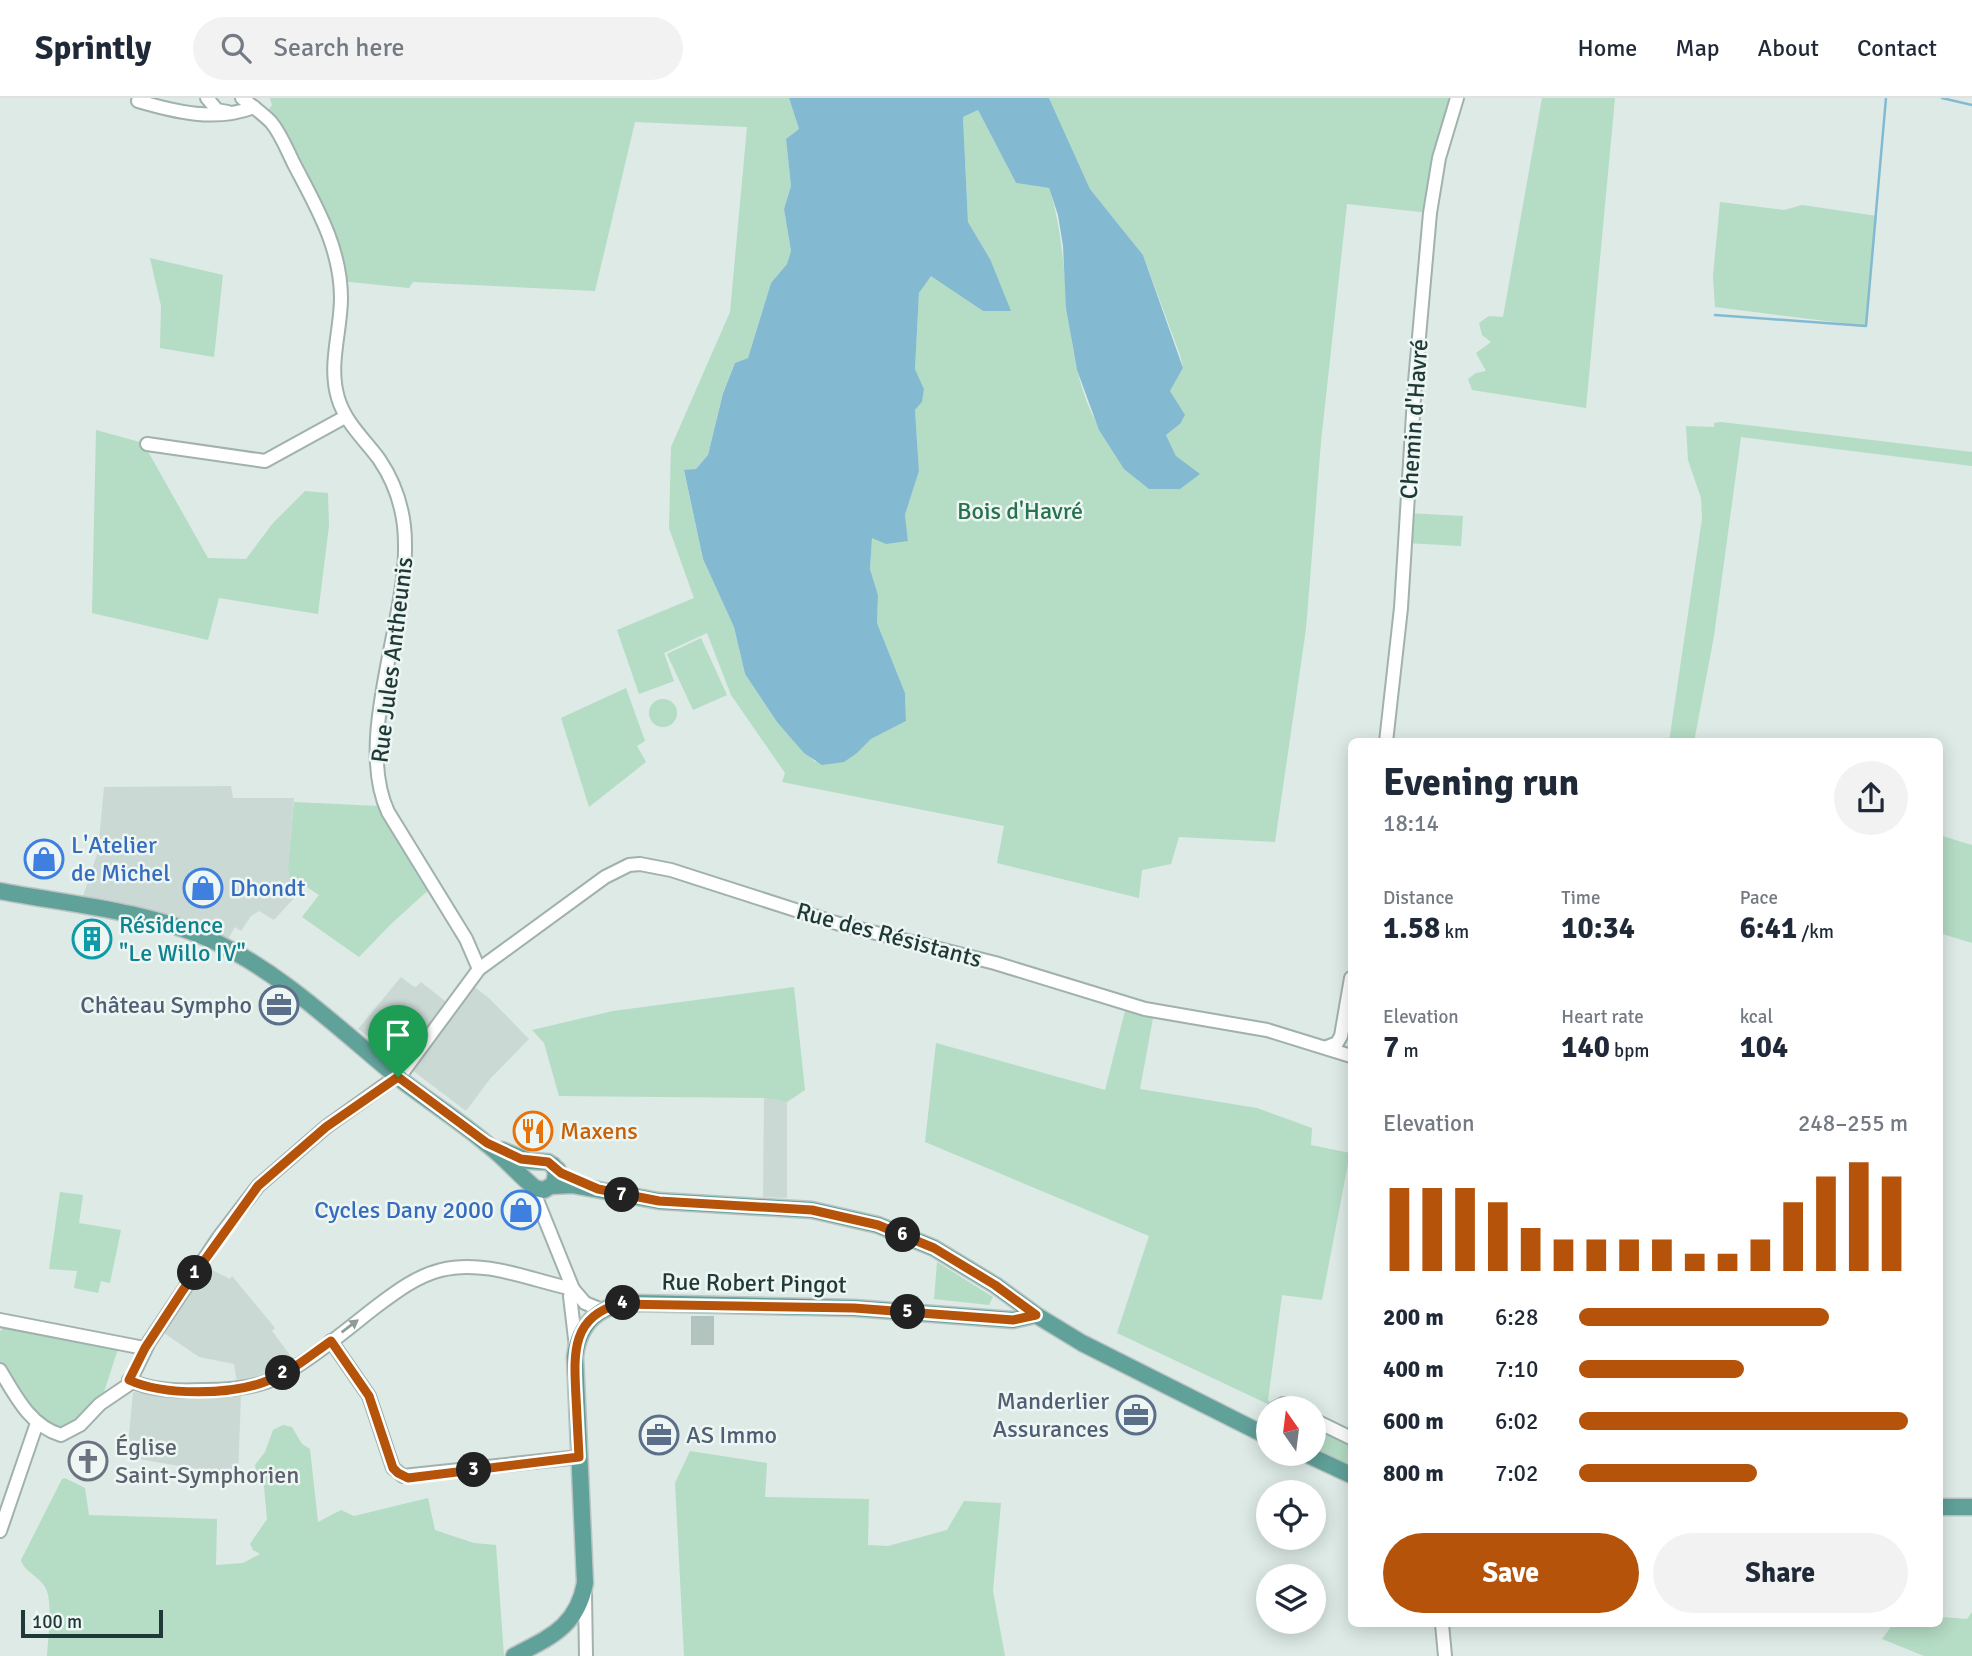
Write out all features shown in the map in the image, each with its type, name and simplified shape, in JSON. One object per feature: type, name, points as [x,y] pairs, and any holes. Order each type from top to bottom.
[{"type":"main road","points":[[0,891],[134,916],[205,937],[247,959],[287,987],[398,1077],[487,1143],[539,1190],[572,1185],[659,1201],[812,1210],[878,1225],[934,1248],[1082,1343],[1256,1427]]},
{"type":"main road","points":[[487,1143],[521,1159],[545,1164],[598,1189]]},
{"type":"main road","points":[[529,1182],[529,1169],[545,1164]]},
{"type":"main road","points":[[545,1164],[557,1176],[551,1187]]},
{"type":"main road","name":"Rue Robert Pingot","points":[[602,1310],[619,1304],[637,1303],[854,1308],[1013,1320],[1036,1315]]},
{"type":"main road","points":[[514,1656],[565,1626],[578,1608],[584,1583],[576,1348],[584,1327],[602,1310]]},
{"type":"main road","points":[[1326,1463],[1348,1474]]},
{"type":"main road","points":[[1943,1507],[1972,1507]]},
{"type":"street","points":[[207,98],[217,110],[236,114]]},
{"type":"street","name":"Rue Jules Antheunis","points":[[242,98],[272,124],[284,143],[328,230],[335,251],[341,303],[334,375],[337,396],[345,417],[388,473],[396,491],[405,527],[404,565],[380,717],[380,790],[388,812],[466,939],[478,969]]},
{"type":"street","name":"Chemin d'Havré","points":[[1386,738],[1401,608],[1415,382],[1430,213],[1439,158],[1457,98]]},
{"type":"street","points":[[138,101],[181,112],[236,114],[254,107]]},
{"type":"street","points":[[147,444],[265,461],[345,417]]},
{"type":"street","name":"Rue des Résistants","points":[[478,969],[605,877],[629,865],[640,864],[671,870],[836,923],[995,962],[1134,1006],[1238,1024],[1348,1054]]},
{"type":"street","points":[[0,1370],[23,1407],[37,1423],[54,1433],[66,1434],[80,1425],[101,1403],[121,1391],[145,1348],[219,1237],[258,1186],[326,1127],[398,1077],[478,969]]},
{"type":"street","points":[[1327,1048],[1337,1043],[1341,1036],[1348,995]]},
{"type":"street","points":[[529,1182],[572,1289],[585,1303],[602,1310]]},
{"type":"street","points":[[543,1212],[545,1198],[551,1187]]},
{"type":"street","points":[[129,1380],[157,1388],[185,1391],[246,1388],[270,1381],[331,1341],[415,1279],[443,1269],[469,1266],[495,1269],[572,1289]]},
{"type":"street","points":[[572,1289],[570,1296],[576,1348]]},
{"type":"street","points":[[0,1320],[145,1348]]},
{"type":"street","points":[[331,1341],[369,1396],[393,1468],[402,1476],[579,1457]]},
{"type":"street","points":[[0,1531],[37,1423]]},
{"type":"street","points":[[1326,1426],[1348,1436]]},
{"type":"street","points":[[584,1583],[586,1656]]},
{"type":"street","points":[[1442,1627],[1445,1656]]},
{"type":"shaded area","points":[[231,786],[233,798],[294,798],[288,866],[297,884],[305,886],[274,920],[259,911],[251,916],[241,931],[235,927],[224,946],[80,905],[98,851],[104,787]]},
{"type":"shaded area","points":[[401,977],[416,987],[421,982],[455,1009],[472,985],[490,999],[529,1039],[490,1079],[466,1111],[358,1029]]},
{"type":"shaded area","points":[[764,1098],[787,1102],[787,1198],[763,1197]]},
{"type":"shaded area","points":[[206,1267],[230,1279],[232,1276],[275,1328],[272,1331],[293,1359],[268,1374],[237,1383],[234,1364],[199,1357],[164,1333]]},
{"type":"shaded area","points":[[133,1392],[195,1396],[241,1395],[238,1476],[127,1457]]},
{"type":"green space","name":"Bois d'Havré","points":[[270,98],[789,98],[799,129],[786,139],[791,186],[784,209],[791,251],[787,264],[771,283],[748,358],[735,363],[723,392],[708,455],[696,469],[684,471],[703,559],[734,627],[745,674],[777,722],[815,762],[857,753],[871,739],[906,721],[905,693],[877,623],[878,595],[870,569],[872,538],[908,541],[905,515],[919,471],[915,410],[922,402],[924,389],[915,369],[919,293],[931,275],[983,311],[990,259],[968,222],[963,117],[978,110],[1016,183],[1049,188],[1062,253],[1074,354],[1081,386],[1093,417],[1111,445],[1176,456],[1166,435],[1180,424],[1170,391],[1183,368],[1180,355],[1143,255],[1090,189],[1049,98],[1457,98],[1430,213],[1347,204],[1321,442],[1306,629],[1275,842],[1179,837],[1171,864],[1142,870],[1139,898],[997,863],[1004,826],[782,782],[785,773],[731,695],[707,633],[664,653],[674,681],[639,694],[617,630],[694,598],[669,528],[671,447],[730,312],[747,127],[635,122],[595,291],[413,282],[409,288],[340,281],[335,251],[264,116],[272,105]]},
{"type":"green space","points":[[1542,98],[1615,98],[1586,408],[1472,390],[1468,379],[1476,373],[1486,371],[1476,353],[1491,342],[1482,335],[1479,323],[1489,316],[1503,317]]},
{"type":"green space","points":[[1720,202],[1784,210],[1802,205],[1877,216],[1866,326],[1715,307],[1713,276]]},
{"type":"green space","points":[[150,258],[223,275],[214,357],[160,348],[161,306]]},
{"type":"green space","points":[[1714,423],[1972,452],[1972,466],[1741,437],[1714,636],[1695,738],[1670,738],[1702,519],[1701,498],[1688,460],[1686,426],[1714,427]]},
{"type":"green space","points":[[96,430],[147,444],[146,448],[208,558],[246,559],[273,523],[305,491],[328,493],[329,526],[318,614],[219,598],[208,640],[92,613]]},
{"type":"green space","points":[[1407,513],[1463,516],[1461,546],[1405,543]]},
{"type":"green space","points":[[701,638],[727,695],[693,710],[667,654]]},
{"type":"green space","points":[[626,688],[645,741],[637,746],[646,762],[589,807],[561,718]]},
{"type":"green space","points":[[663,699],[673,703],[677,713],[673,723],[663,727],[653,723],[649,713],[653,703]]},
{"type":"green space","points":[[294,802],[379,806],[384,802],[433,886],[359,957],[302,917],[319,895],[305,886],[291,885],[288,866]]},
{"type":"green space","points":[[1943,836],[1972,845],[1972,943],[1943,934]]},
{"type":"green space","points":[[794,987],[805,1090],[787,1102],[764,1098],[559,1096],[544,1043],[532,1030],[613,1011]]},
{"type":"green space","points":[[1125,1011],[1153,1018],[1140,1089],[1257,1108],[1312,1128],[1311,1145],[1348,1153],[1322,1300],[1282,1295],[1269,1396],[1256,1396],[1256,1398],[1117,1333],[1149,1236],[925,1142],[936,1043],[1105,1090]]},
{"type":"green space","points":[[60,1192],[83,1195],[79,1223],[121,1230],[110,1283],[101,1281],[98,1293],[74,1288],[77,1271],[49,1269]]},
{"type":"green space","points":[[937,1262],[993,1297],[989,1305],[934,1299]]},
{"type":"green space","points":[[6,1326],[120,1343],[100,1404],[75,1429],[47,1430],[0,1370],[0,1331]]},
{"type":"green space","points":[[283,1425],[292,1427],[302,1444],[310,1449],[318,1522],[341,1510],[354,1516],[428,1498],[435,1530],[474,1543],[496,1545],[504,1656],[47,1656],[50,1622],[48,1595],[44,1585],[25,1568],[21,1560],[62,1479],[85,1488],[89,1515],[217,1519],[216,1565],[243,1563],[260,1554],[253,1550],[250,1544],[267,1519],[263,1475],[256,1471],[255,1465],[265,1452],[273,1430]]},
{"type":"green space","points":[[1326,1433],[1348,1444],[1348,1465],[1326,1455]]},
{"type":"green space","points":[[690,1451],[767,1463],[765,1497],[869,1499],[868,1545],[888,1546],[947,1530],[964,1501],[1001,1503],[993,1591],[1005,1656],[684,1656],[675,1483]]},
{"type":"green space","points":[[1972,1612],[1972,1656],[1924,1656],[1882,1639],[1891,1627],[1943,1627],[1943,1617],[1967,1619]]},
{"type":"water","points":[[789,98],[1049,98],[1090,189],[1143,255],[1183,368],[1170,391],[1185,415],[1180,424],[1166,435],[1176,456],[1200,474],[1180,489],[1149,489],[1124,469],[1099,430],[1077,370],[1066,308],[1063,246],[1058,215],[1049,188],[1016,183],[978,110],[963,117],[968,222],[990,259],[1011,311],[983,311],[931,276],[919,293],[915,369],[924,389],[922,402],[915,410],[919,471],[905,515],[908,541],[886,544],[872,538],[870,569],[878,595],[877,623],[905,693],[906,721],[871,739],[844,762],[822,765],[804,753],[777,722],[745,674],[734,627],[703,559],[684,470],[696,469],[708,455],[723,393],[735,363],[748,358],[771,283],[787,264],[791,251],[784,209],[791,186],[786,139],[799,129]]},
{"type":"building","name":"Résidence \"Le Willo IV\"","points":[[84,928],[106,935],[99,955],[77,948]]},
{"type":"building","points":[[692,1317],[713,1317],[713,1344],[692,1344]]},
{"type":"building","name":"Église Saint-Symphorien","points":[[86,1443],[106,1458],[91,1479],[70,1463]]},
{"type":"waterway","points":[[1715,315],[1866,326],[1886,98]]},
{"type":"waterway","points":[[1942,98],[1972,105]]},
{"type":"place","name":"L'Atelier de Michel","points":[[44,859]]},
{"type":"place","name":"Dhondt","points":[[203,888]]},
{"type":"place","name":"Résidence \"Le Willo IV\"","points":[[92,939]]},
{"type":"place","name":"Château Sympho","points":[[279,1005]]},
{"type":"place","name":"Maxens","points":[[533,1131]]},
{"type":"place","name":"Cycles Dany 2000","points":[[521,1210]]},
{"type":"place","name":"Manderlier Assurances","points":[[1136,1415]]},
{"type":"place","name":"AS Immo","points":[[659,1435]]},
{"type":"place","name":"Église Saint-Symphorien","points":[[88,1461]]},
{"type":"route","points":[[398,1077],[487,1143],[521,1159],[548,1162],[561,1173],[598,1189],[659,1201],[812,1210],[878,1225],[934,1248],[977,1273],[1036,1315],[1013,1320],[854,1308],[619,1304],[592,1317],[581,1332],[576,1348],[574,1361],[579,1457],[408,1478],[393,1468],[365,1387],[331,1341],[270,1381],[246,1388],[185,1391],[157,1388],[129,1380],[145,1348],[183,1290],[258,1186],[326,1127],[398,1077]]}]
